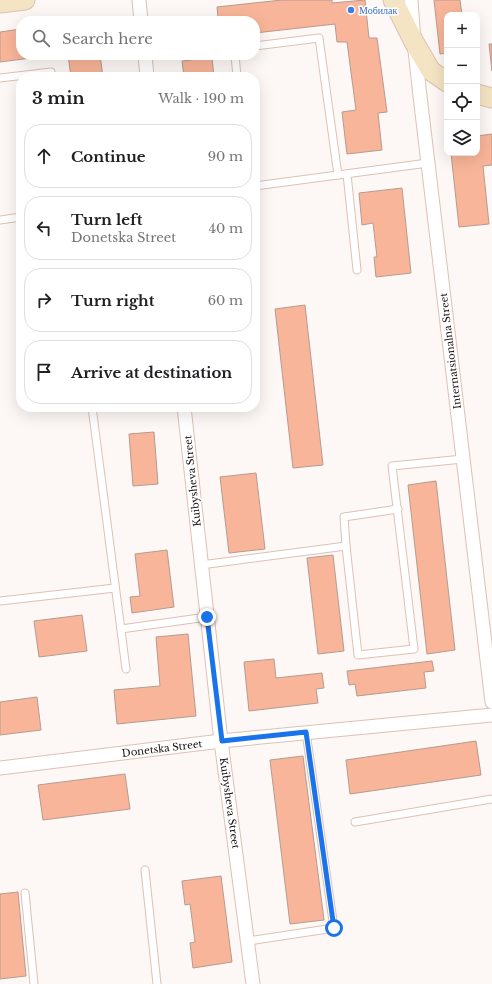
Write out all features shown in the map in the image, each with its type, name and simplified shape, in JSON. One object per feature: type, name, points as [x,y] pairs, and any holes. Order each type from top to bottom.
[{"type":"main road","points":[[0,3],[25,0]]},
{"type":"main road","points":[[393,0],[414,42],[431,71],[444,80]]},
{"type":"main road","points":[[480,95],[492,98]]},
{"type":"street","points":[[139,0],[141,16]]},
{"type":"street","name":"Internatsionalna Street","points":[[411,0],[414,42],[492,702]]},
{"type":"street","points":[[146,60],[147,72]]},
{"type":"street","name":"Kuibysheva Street","points":[[185,412],[207,617],[253,984]]},
{"type":"street","name":"Donetska Street","points":[[0,768],[222,741],[492,715]]},
{"type":"lane","points":[[260,45],[319,38],[338,175]]},
{"type":"lane","points":[[235,60],[237,72]]},
{"type":"lane","points":[[0,78],[16,76]]},
{"type":"lane","points":[[260,185],[428,163]]},
{"type":"lane","points":[[347,174],[357,270]]},
{"type":"lane","points":[[0,220],[16,218]]},
{"type":"lane","points":[[93,412],[126,668]]},
{"type":"lane","points":[[398,509],[344,517],[358,655],[414,649],[398,509],[392,466],[463,459]]},
{"type":"lane","points":[[201,565],[346,546]]},
{"type":"lane","points":[[0,601],[115,588]]},
{"type":"lane","points":[[121,629],[207,617]]},
{"type":"lane","points":[[248,941],[334,928],[306,732]]},
{"type":"lane","points":[[355,822],[492,799]]},
{"type":"lane","points":[[144,870],[157,984]]},
{"type":"lane","points":[[25,894],[34,984]]},
{"type":"building","points":[[282,0],[332,0],[332,3],[365,0],[369,38],[377,38],[387,112],[378,113],[382,150],[347,154],[342,112],[356,110],[347,42],[337,42],[335,24],[260,32],[260,16],[218,16],[217,7]]},
{"type":"building","points":[[434,0],[460,0],[462,12],[444,12],[444,53],[440,54]]},
{"type":"building","points":[[16,30],[16,60],[0,62],[0,32]]},
{"type":"building","points":[[489,44],[492,44],[492,71]]},
{"type":"building","points":[[69,60],[101,60],[102,72],[70,72]]},
{"type":"building","points":[[212,60],[213,72],[183,72],[182,61]]},
{"type":"building","points":[[492,134],[492,165],[483,166],[489,224],[459,227],[451,156],[480,156],[480,136]]},
{"type":"building","points":[[402,188],[411,273],[376,277],[374,257],[377,257],[373,223],[362,225],[359,193]]},
{"type":"building","points":[[305,305],[323,465],[293,468],[275,309]]},
{"type":"building","points":[[154,432],[158,484],[133,486],[129,434]]},
{"type":"building","points":[[256,473],[265,549],[229,553],[220,477]]},
{"type":"building","points":[[436,481],[455,650],[427,654],[408,485]]},
{"type":"building","points":[[167,550],[174,607],[132,613],[130,597],[140,596],[135,554]]},
{"type":"building","points":[[333,555],[344,651],[318,654],[307,558]]},
{"type":"building","points":[[82,615],[87,651],[39,657],[34,621]]},
{"type":"building","points":[[188,634],[196,716],[117,724],[114,690],[160,686],[156,637]]},
{"type":"building","points":[[274,659],[276,678],[322,673],[324,688],[316,689],[318,703],[249,711],[244,662]]},
{"type":"building","points":[[432,661],[434,671],[424,672],[426,688],[357,696],[355,684],[349,685],[347,671]]},
{"type":"building","points":[[37,697],[41,730],[0,735],[0,702]]},
{"type":"building","points":[[476,741],[481,775],[350,794],[346,760]]},
{"type":"building","points":[[303,756],[324,920],[290,924],[270,760]]},
{"type":"building","points":[[125,774],[130,809],[43,820],[38,785]]},
{"type":"building","points":[[221,876],[232,962],[193,968],[190,943],[195,942],[190,904],[185,905],[182,881]]},
{"type":"building","points":[[18,892],[26,976],[0,979],[0,894]]},
{"type":"place","name":"Мобилак","points":[[351,10]]},
{"type":"route","points":[[207,617],[222,741],[306,732],[334,928]]}]
